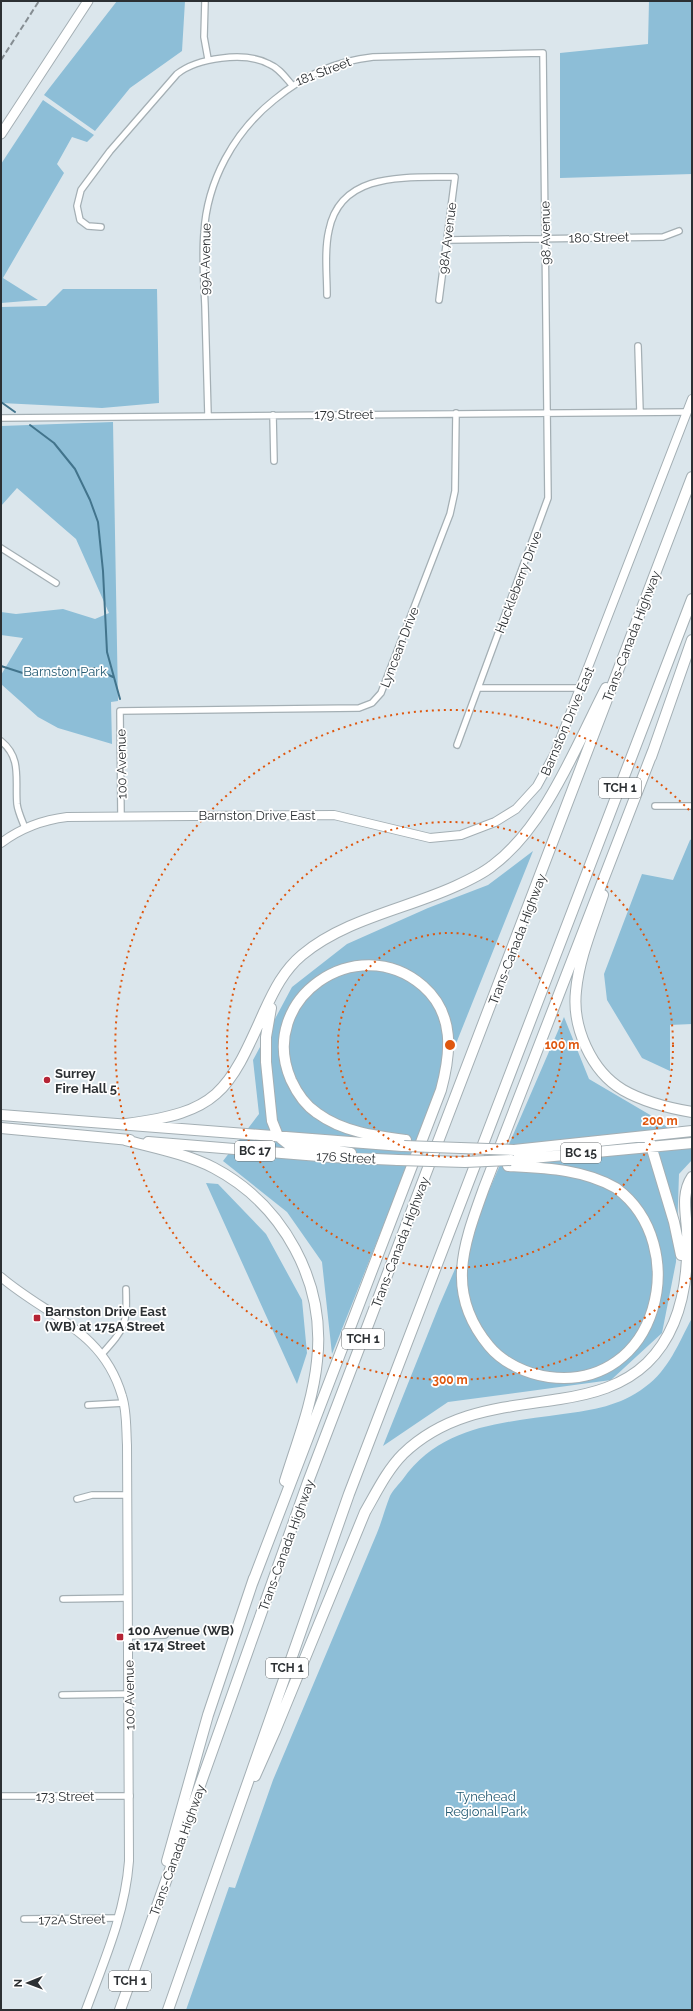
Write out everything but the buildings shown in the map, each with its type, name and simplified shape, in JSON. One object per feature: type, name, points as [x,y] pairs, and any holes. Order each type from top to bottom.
[{"type":"highway","name":"Trans-Canada Highway","points":[[120,2010],[308,1482],[576,784],[624,652],[692,477]]},
{"type":"highway","name":"TCH 1","points":[[168,2010],[226,1841],[349,1494],[692,599]]},
{"type":"highway","points":[[692,640],[591,931],[578,975],[576,992],[576,1011],[579,1031],[586,1047],[608,1078],[622,1089],[649,1102],[692,1112]]},
{"type":"highway","points":[[126,1124],[165,1119],[182,1114],[204,1103],[217,1094],[233,1077],[276,985],[293,964],[314,947],[343,930],[455,886],[491,867],[509,851],[526,834],[541,812],[624,652]]},
{"type":"highway","points":[[509,1163],[565,1170],[601,1181],[621,1191],[638,1205],[658,1233],[664,1254],[667,1275],[665,1296],[658,1317],[648,1334],[633,1352],[614,1365],[598,1372],[577,1378],[561,1379],[542,1376],[526,1371],[501,1358],[484,1340],[471,1320],[463,1296],[461,1266],[472,1220],[653,751]]},
{"type":"highway","points":[[252,1584],[441,1090],[448,1066],[449,1041],[444,1018],[435,1000],[421,984],[399,971],[381,966],[360,965],[338,970],[318,982],[303,995],[291,1015],[285,1038],[286,1064],[289,1075],[306,1104],[327,1120],[354,1131],[405,1143]]},
{"type":"highway","points":[[276,985],[268,1018],[266,1062],[272,1121],[278,1136],[288,1144],[384,1159]]},
{"type":"highway","name":"176 Street","points":[[1,1115],[278,1136],[405,1143]]},
{"type":"highway","name":"176 Street","points":[[1,1128],[271,1153],[398,1160],[509,1163]]},
{"type":"highway","name":"BC 15","points":[[509,1163],[649,1140],[692,1131]]},
{"type":"highway","points":[[125,1140],[200,1162],[226,1174],[245,1188],[278,1221],[291,1241],[304,1267],[313,1295],[318,1327],[318,1349],[313,1387],[252,1584],[208,1715],[141,1952]]},
{"type":"highway","points":[[649,1140],[678,1236],[685,1275]]},
{"type":"highway","name":"BC 15","points":[[405,1143],[442,1147],[514,1150],[649,1140],[692,1143]]},
{"type":"highway","points":[[226,1841],[275,1731],[365,1512],[380,1485],[403,1455],[428,1435],[444,1425],[486,1410],[584,1395],[624,1380],[647,1362],[669,1334],[682,1298],[685,1275],[687,1232],[685,1200],[692,1178]]},
{"type":"main road","points":[[1,134],[88,1]]},
{"type":"street","points":[[205,1],[204,22],[208,59]]},
{"type":"street","name":"181 Street","points":[[101,228],[88,226],[80,220],[77,206],[81,190],[110,151],[176,74],[184,68],[208,59],[251,58],[261,60],[275,67],[292,85],[314,73],[352,60],[373,57],[543,53]]},
{"type":"street","name":"98 Avenue","points":[[543,53],[547,413]]},
{"type":"street","name":"99A Avenue","points":[[208,415],[203,258],[204,232],[208,209],[222,164],[244,130],[259,112],[292,85]]},
{"type":"street","name":"98A Avenue","points":[[327,295],[328,232],[333,216],[346,199],[364,186],[383,179],[455,176],[439,300]]},
{"type":"street","name":"180 Street","points":[[447,240],[663,237],[678,231]]},
{"type":"street","points":[[638,346],[640,412]]},
{"type":"street","name":"Barnston Drive East","points":[[1,842],[25,828],[51,819],[67,817],[334,815],[430,838],[480,830],[506,816],[524,801],[537,786],[554,755],[582,688],[692,399]]},
{"type":"street","name":"179 Street","points":[[1,418],[687,412]]},
{"type":"street","name":"Lyncean Drive","points":[[120,711],[358,708],[372,704],[381,693],[450,514],[455,491],[456,413]]},
{"type":"street","name":"Huckleberry Drive","points":[[457,745],[547,503],[549,490],[547,413]]},
{"type":"street","points":[[273,415],[274,461]]},
{"type":"street","points":[[1,548],[56,583]]},
{"type":"street","points":[[478,688],[582,688]]},
{"type":"street","name":"100 Avenue","points":[[120,711],[122,816]]},
{"type":"street","points":[[1,741],[10,748],[16,760],[17,806],[25,828]]},
{"type":"street","points":[[655,806],[692,806]]},
{"type":"street","points":[[1,1277],[65,1320],[102,1354],[123,1327],[126,1317],[126,1289]]},
{"type":"street","name":"100 Avenue","points":[[86,2010],[119,1918],[128,1876],[130,1796],[127,1445],[124,1403],[114,1375],[102,1354]]},
{"type":"street","points":[[88,1405],[124,1403]]},
{"type":"street","points":[[77,1499],[92,1495],[128,1495]]},
{"type":"street","points":[[63,1599],[128,1598]]},
{"type":"street","points":[[128,1636],[165,1635]]},
{"type":"street","points":[[62,1695],[128,1694]]},
{"type":"street","name":"173 Street","points":[[1,1796],[130,1796]]},
{"type":"street","name":"172A Street","points":[[24,1920],[119,1918]]},
{"type":"green space","points":[[117,1],[185,1],[182,51],[130,88],[95,131],[44,95]]},
{"type":"green space","points":[[649,1],[692,1],[692,174],[560,178],[560,53],[648,44]]},
{"type":"green space","points":[[43,100],[94,135],[87,142],[72,137],[57,164],[64,173],[3,278],[38,300],[1,303],[1,164]]},
{"type":"green space","points":[[63,289],[157,289],[159,403],[102,408],[1,403],[1,307],[46,306]]},
{"type":"green space","name":"Barnston Park","points":[[113,422],[118,701],[111,702],[112,744],[58,728],[38,717],[1,684],[1,675],[23,638],[1,635],[1,612],[16,614],[63,609],[95,619],[109,613],[76,539],[17,488],[1,506],[1,426]]},
{"type":"green space","points":[[692,839],[692,1024],[670,1025],[670,1071],[642,1058],[607,1000],[604,974],[642,874],[673,880],[690,840]]},
{"type":"green space","points":[[533,851],[332,1354],[322,1262],[287,1212],[223,1161],[259,1114],[253,1060],[292,987],[347,944],[428,908],[488,885]]},
{"type":"green space","points":[[564,1017],[589,1079],[657,1119],[692,1148],[692,1160],[679,1174],[676,1262],[662,1333],[611,1380],[448,1402],[383,1446],[439,1306]]},
{"type":"green space","points":[[206,1183],[218,1184],[266,1234],[302,1300],[307,1353],[297,1384]]},
{"type":"green space","name":"Tynehead Regional Park","points":[[692,1318],[692,2010],[186,2010],[229,1887],[235,1888],[273,1780],[377,1533],[390,1496],[419,1461],[436,1447],[455,1437],[496,1424],[596,1409],[626,1399],[645,1387],[661,1372],[673,1355]]},
{"type":"waterway","points":[[1,402],[15,412]]},
{"type":"waterway","points":[[30,425],[54,443],[75,469],[90,500],[98,522],[103,571],[107,652],[120,699]]},
{"type":"waterway","points":[[1,666],[32,676],[94,668],[113,677]]},
{"type":"railway","points":[[1,60],[39,1]]},
{"type":"place","name":"Surrey Fire Hall 5","points":[[47,1080]]},
{"type":"place","name":"Barnston Drive East (WB) at 175A Street","points":[[37,1318]]},
{"type":"place","name":"100 Avenue (WB) at 174 Street","points":[[120,1637]]}]
